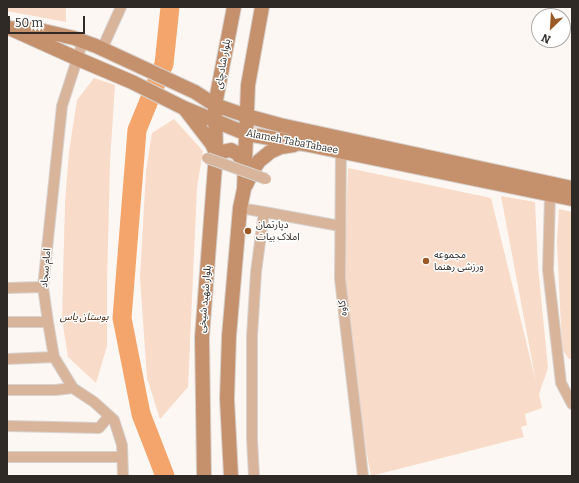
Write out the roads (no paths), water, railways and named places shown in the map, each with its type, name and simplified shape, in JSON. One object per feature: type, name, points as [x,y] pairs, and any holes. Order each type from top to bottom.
[{"type":"street","points":[[102,49],[121,7]]},
{"type":"street","name":"بلوار شادچای","points":[[216,122],[216,105],[234,7]]},
{"type":"street","points":[[231,476],[227,399],[229,336],[240,208],[244,189],[248,85],[262,7]]},
{"type":"street","name":"Alameh TabaTabaee","points":[[7,26],[42,30],[83,41],[195,92],[216,105],[341,145],[572,200]]},
{"type":"street","name":"Alameh TabaTabaee","points":[[7,26],[132,82],[184,108],[247,134],[304,144],[341,145],[572,188]]},
{"type":"street","name":"امام سجاد","points":[[83,41],[62,106],[43,287],[54,357],[73,388],[94,402],[114,420],[122,445],[123,476]]},
{"type":"street","points":[[184,108],[212,144],[212,156]]},
{"type":"street","name":"بلوار شهید شیخی","points":[[204,476],[202,337],[212,156],[216,122]]},
{"type":"street","points":[[244,189],[259,160],[270,152],[281,147],[304,144]]},
{"type":"street","name":"کاوه","points":[[341,145],[340,279],[363,476]]},
{"type":"street","points":[[212,156],[231,150],[238,154],[244,163]]},
{"type":"street","points":[[212,156],[266,179]]},
{"type":"street","points":[[550,195],[548,270],[561,383],[572,404]]},
{"type":"street","points":[[240,208],[340,226]]},
{"type":"street","points":[[254,476],[252,439],[252,336],[256,272],[264,212]]},
{"type":"street","points":[[7,288],[43,287]]},
{"type":"street","points":[[7,322],[48,322]]},
{"type":"street","points":[[7,359],[54,357]]},
{"type":"street","points":[[7,390],[55,390],[73,388]]},
{"type":"street","points":[[7,426],[99,428],[110,416]]},
{"type":"street","points":[[7,457],[122,457]]},
{"type":"waterway","points":[[165,476],[141,414],[122,318],[137,130],[164,64],[170,7]]},
{"type":"place","name":"دپارتمان املاک بیات","points":[[248,231]]},
{"type":"place","name":"مجموعه ورزشی رهنما","points":[[426,261]]},
{"type":"park label","name":"بوستان یاس","points":[[84,317]]}]
